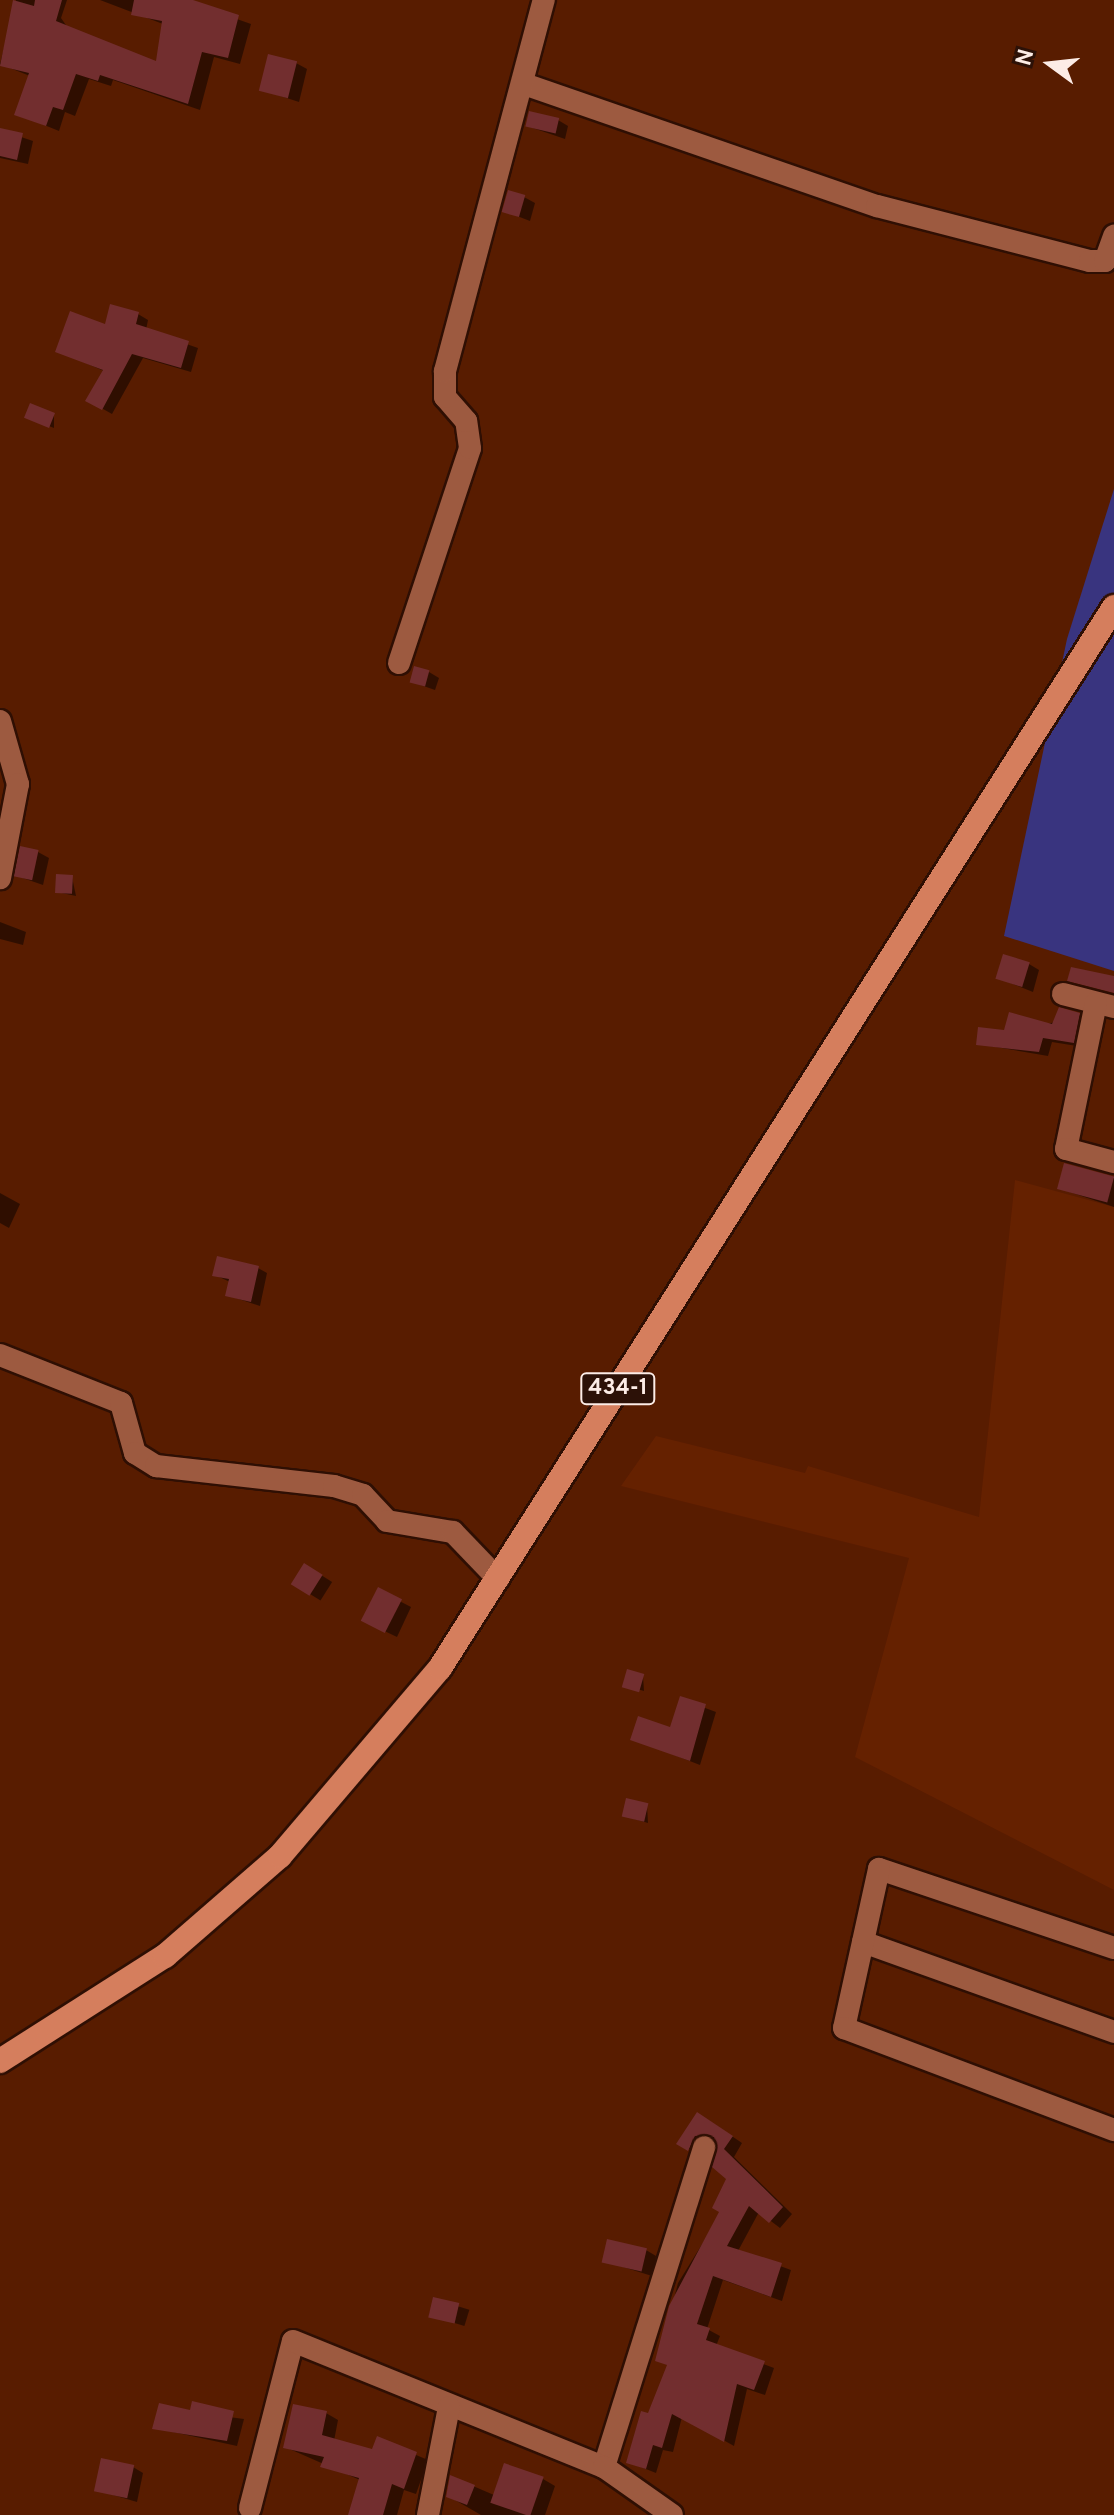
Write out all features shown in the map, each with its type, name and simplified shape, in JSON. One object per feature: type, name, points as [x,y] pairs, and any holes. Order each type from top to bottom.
[{"type":"main road","name":"434-1","points":[[0,2061],[165,1956],[280,1856],[440,1668],[1114,607]]},
{"type":"street","points":[[399,663],[470,448],[466,421],[445,397],[445,371],[544,0]]},
{"type":"street","points":[[524,84],[877,206],[1075,257],[1105,261],[1114,236]]},
{"type":"street","points":[[0,721],[18,784],[0,878]]},
{"type":"street","points":[[1063,994],[1105,1005],[1066,1149],[1114,1162]]},
{"type":"street","points":[[0,1355],[121,1403],[135,1453],[156,1466],[334,1486],[363,1495],[387,1521],[453,1532],[498,1579]]},
{"type":"street","points":[[1114,1948],[879,1869],[844,2028],[1114,2130]]},
{"type":"street","points":[[863,1942],[1114,2032]]},
{"type":"street","points":[[604,2467],[704,2147]]},
{"type":"street","points":[[250,2508],[293,2341],[449,2407],[604,2467],[672,2515]]},
{"type":"street","points":[[428,2515],[449,2407]]},
{"type":"shaded area","points":[[1114,489],[1114,971],[1004,936],[1067,639]]},
{"type":"shaded area","points":[[1015,1180],[1114,1207],[1114,1890],[855,1757],[909,1558],[621,1486],[656,1436],[805,1473],[808,1466],[979,1517]]},
{"type":"building","points":[[13,0],[34,6],[35,0],[62,0],[56,21],[156,61],[162,21],[131,15],[134,0],[193,0],[239,15],[228,58],[202,52],[188,104],[100,75],[98,81],[76,74],[63,110],[53,107],[46,126],[14,115],[29,73],[0,66]]},
{"type":"building","points":[[268,54],[297,61],[288,98],[259,91]]},
{"type":"building","points":[[529,111],[559,118],[556,134],[525,127]]},
{"type":"building","points":[[0,128],[23,133],[17,160],[0,156]]},
{"type":"building","points":[[508,190],[525,195],[519,217],[502,212]]},
{"type":"building","points":[[110,304],[139,312],[136,324],[189,341],[181,368],[132,354],[102,410],[85,401],[103,370],[55,352],[70,311],[105,324]]},
{"type":"building","points":[[30,403],[55,413],[49,428],[24,418]]},
{"type":"building","points":[[414,666],[429,670],[425,687],[410,682]]},
{"type":"building","points":[[20,846],[39,850],[32,880],[14,876]]},
{"type":"building","points":[[56,874],[73,875],[72,894],[55,893]]},
{"type":"building","points":[[1003,954],[1030,962],[1022,987],[995,979]]},
{"type":"building","points":[[1071,967],[1114,976],[1114,993],[1067,981]]},
{"type":"building","points":[[1059,1007],[1080,1013],[1074,1043],[1043,1038],[1039,1052],[976,1045],[978,1027],[1004,1030],[1009,1012],[1052,1024]]},
{"type":"building","points":[[1064,1163],[1114,1176],[1107,1203],[1057,1189]]},
{"type":"building","points":[[217,1256],[259,1266],[251,1302],[225,1296],[229,1279],[212,1276]]},
{"type":"building","points":[[304,1563],[323,1575],[309,1596],[291,1584]]},
{"type":"building","points":[[378,1587],[402,1599],[385,1633],[361,1621]]},
{"type":"building","points":[[627,1669],[644,1674],[639,1692],[622,1687]]},
{"type":"building","points":[[680,1696],[706,1704],[690,1761],[630,1740],[638,1716],[670,1727]]},
{"type":"building","points":[[626,1798],[648,1803],[644,1822],[622,1817]]},
{"type":"building","points":[[697,2112],[733,2136],[724,2149],[783,2207],[769,2223],[749,2206],[727,2246],[782,2263],[771,2297],[713,2276],[697,2324],[710,2328],[706,2340],[765,2361],[754,2390],[737,2384],[724,2442],[672,2414],[662,2448],[653,2445],[646,2469],[626,2463],[641,2411],[648,2413],[667,2365],[655,2361],[669,2306],[719,2212],[712,2208],[726,2179],[712,2167],[714,2137],[695,2136],[688,2151],[676,2144]]},
{"type":"building","points":[[607,2239],[647,2248],[642,2272],[602,2262]]},
{"type":"building","points":[[433,2297],[459,2303],[455,2324],[428,2317]]},
{"type":"building","points":[[192,2401],[234,2411],[227,2441],[152,2429],[159,2403],[190,2410]]},
{"type":"building","points":[[293,2404],[327,2411],[322,2435],[372,2449],[377,2436],[417,2452],[404,2489],[392,2484],[383,2515],[348,2515],[359,2478],[320,2467],[324,2457],[283,2448]]},
{"type":"building","points":[[101,2458],[134,2465],[127,2498],[94,2491]]},
{"type":"building","points":[[504,2463],[544,2477],[531,2515],[490,2503]]},
{"type":"building","points":[[450,2475],[475,2485],[467,2505],[446,2497]]}]
